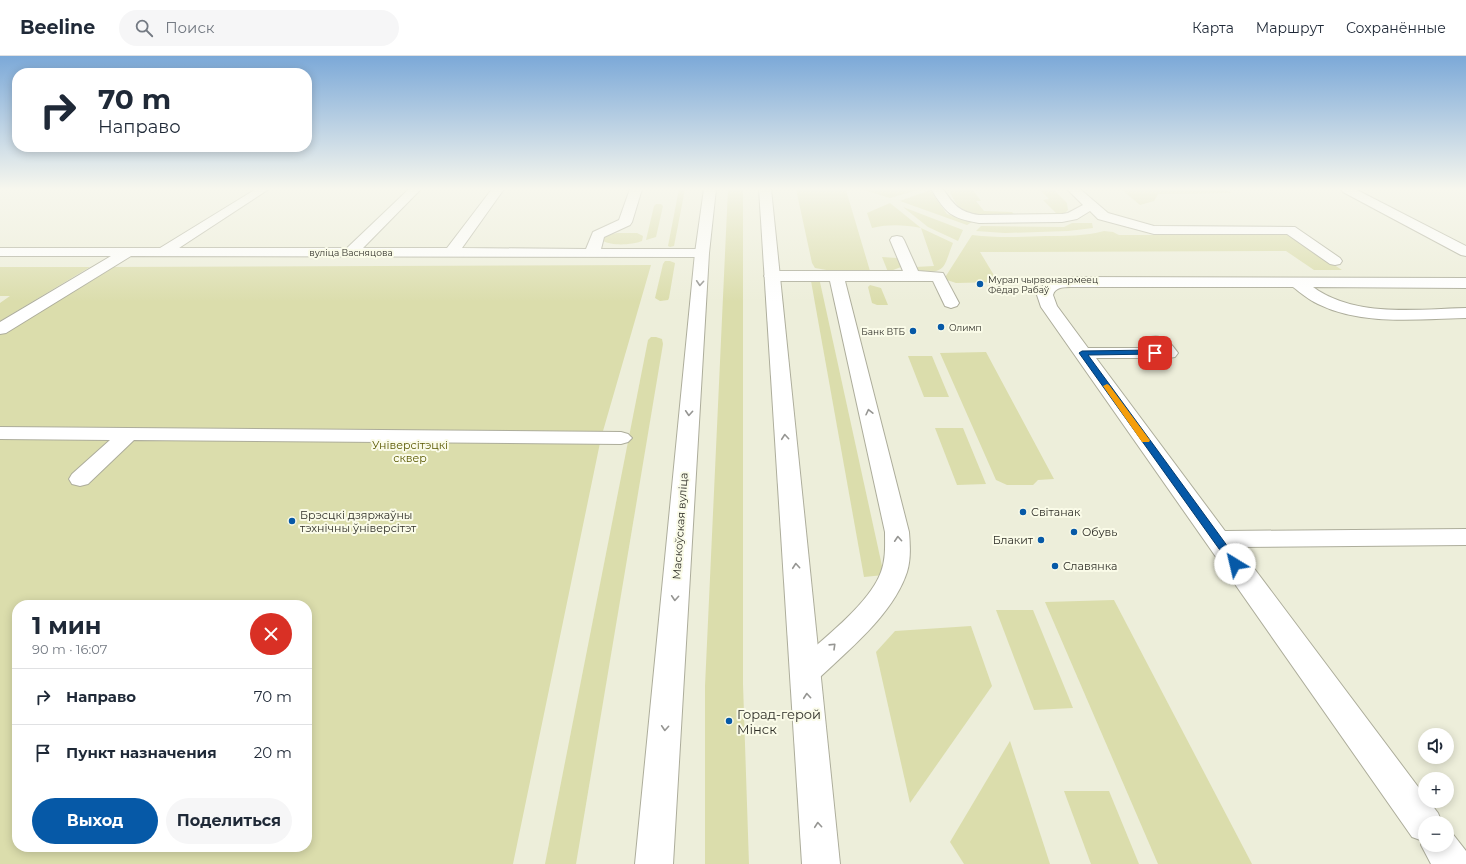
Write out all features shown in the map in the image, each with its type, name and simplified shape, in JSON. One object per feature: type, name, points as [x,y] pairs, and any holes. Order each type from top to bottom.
[{"type":"main road","points":[[163,252],[203,227]]},
{"type":"main road","points":[[351,252],[376,227]]},
{"type":"main road","points":[[452,252],[470,227]]},
{"type":"main road","points":[[592,253],[598,235],[615,227]]},
{"type":"main road","name":"Маскоўская вуліца","points":[[654,864],[705,227]]},
{"type":"main road","points":[[768,227],[821,864]]},
{"type":"main road","points":[[1142,227],[1154,230],[1290,230],[1335,261]]},
{"type":"main road","points":[[1419,227],[1466,252]]},
{"type":"main road","points":[[897,240],[913,276]]},
{"type":"main road","name":"вуліца Васняцова","points":[[0,252],[702,253]]},
{"type":"main road","points":[[0,329],[127,253]]},
{"type":"main road","points":[[772,276],[938,276],[951,303]]},
{"type":"main road","points":[[805,673],[873,606],[885,590],[894,573],[898,552],[897,532],[836,277]]},
{"type":"main road","points":[[1418,816],[1082,353],[1045,300],[1044,294],[1047,289],[1053,285],[1077,282],[1466,283]]},
{"type":"main road","points":[[1296,282],[1318,298],[1355,311],[1382,314],[1466,313]]},
{"type":"main road","points":[[1082,353],[1169,353],[1157,341]]},
{"type":"main road","points":[[0,433],[620,438]]},
{"type":"main road","points":[[80,479],[129,434]]},
{"type":"main road","points":[[1217,539],[1466,537]]},
{"type":"main road","points":[[1444,852],[1453,864]]},
{"type":"green space","points":[[649,227],[658,227],[656,237],[646,240]]},
{"type":"green space","points":[[672,227],[678,227],[674,246],[668,246]]},
{"type":"green space","points":[[726,227],[743,227],[743,684],[749,864],[705,864],[705,686]]},
{"type":"green space","points":[[804,227],[857,227],[870,271],[832,271],[815,268],[812,263]]},
{"type":"green space","points":[[928,227],[954,227],[963,230],[958,241]]},
{"type":"green space","points":[[980,227],[1093,227],[1093,228],[1068,231],[1005,233],[976,231]]},
{"type":"green space","points":[[921,228],[953,243],[943,267],[939,270],[918,272],[915,267],[934,266]]},
{"type":"green space","points":[[1104,231],[1113,232],[1119,235],[1156,235],[1154,232],[1285,233],[1342,270],[1314,270],[1286,251],[980,252],[998,282],[956,283],[944,279],[972,235],[991,237],[1068,236]]},
{"type":"green space","points":[[617,233],[637,233],[643,236],[642,241],[611,244],[603,241],[605,236]]},
{"type":"green space","points":[[882,257],[897,258],[901,267],[888,272]]},
{"type":"green space","points":[[665,261],[675,263],[669,298],[668,300],[660,301],[655,298]]},
{"type":"green space","name":"Універсітэцкі сквер","points":[[651,265],[601,438],[513,864],[0,864],[0,334],[107,267]]},
{"type":"green space","points":[[0,267],[90,267],[0,321],[0,303],[10,296],[0,296]]},
{"type":"green space","points":[[811,281],[820,282],[884,575],[864,577]]},
{"type":"green space","points":[[870,285],[881,288],[888,305],[877,305],[872,303],[868,287]]},
{"type":"green space","points":[[651,337],[662,339],[663,344],[576,864],[545,864],[648,340]]},
{"type":"green space","points":[[986,352],[1054,479],[1038,480],[1033,485],[1007,485],[996,480],[940,353]]},
{"type":"green space","points":[[908,356],[932,356],[949,397],[924,397]]},
{"type":"green space","points":[[935,428],[963,428],[986,484],[957,485]]},
{"type":"green space","points":[[1114,600],[1252,864],[1158,864],[1045,602]]},
{"type":"green space","points":[[996,610],[1033,610],[1073,708],[1034,710]]},
{"type":"green space","points":[[971,626],[992,686],[910,803],[876,652],[895,631]]},
{"type":"green space","points":[[1010,741],[1050,864],[964,864],[950,842]]},
{"type":"green space","points":[[1064,791],[1109,791],[1139,864],[1091,864]]},
{"type":"slow traffic","points":[[1107,386],[1146,440]]},
{"type":"place","name":"Мурал чырвонаармеец Фёдар Рабаў","points":[[980,284]]},
{"type":"place","name":"Олимп","points":[[941,327]]},
{"type":"place","name":"Банк ВТБ","points":[[913,331]]},
{"type":"place","name":"Світанак","points":[[1023,512]]},
{"type":"place","name":"Брэсцкі дзяржаўны тэхнічны ўніверсітэт","points":[[292,521]]},
{"type":"place","name":"Обувь","points":[[1074,532]]},
{"type":"place","name":"Блакит","points":[[1041,540]]},
{"type":"place","name":"Славянка","points":[[1055,566]]},
{"type":"place","name":"Горад-герой Мінск","points":[[729,721]]},
{"type":"route","points":[[1155,353],[1082,353],[1235,564]]}]
